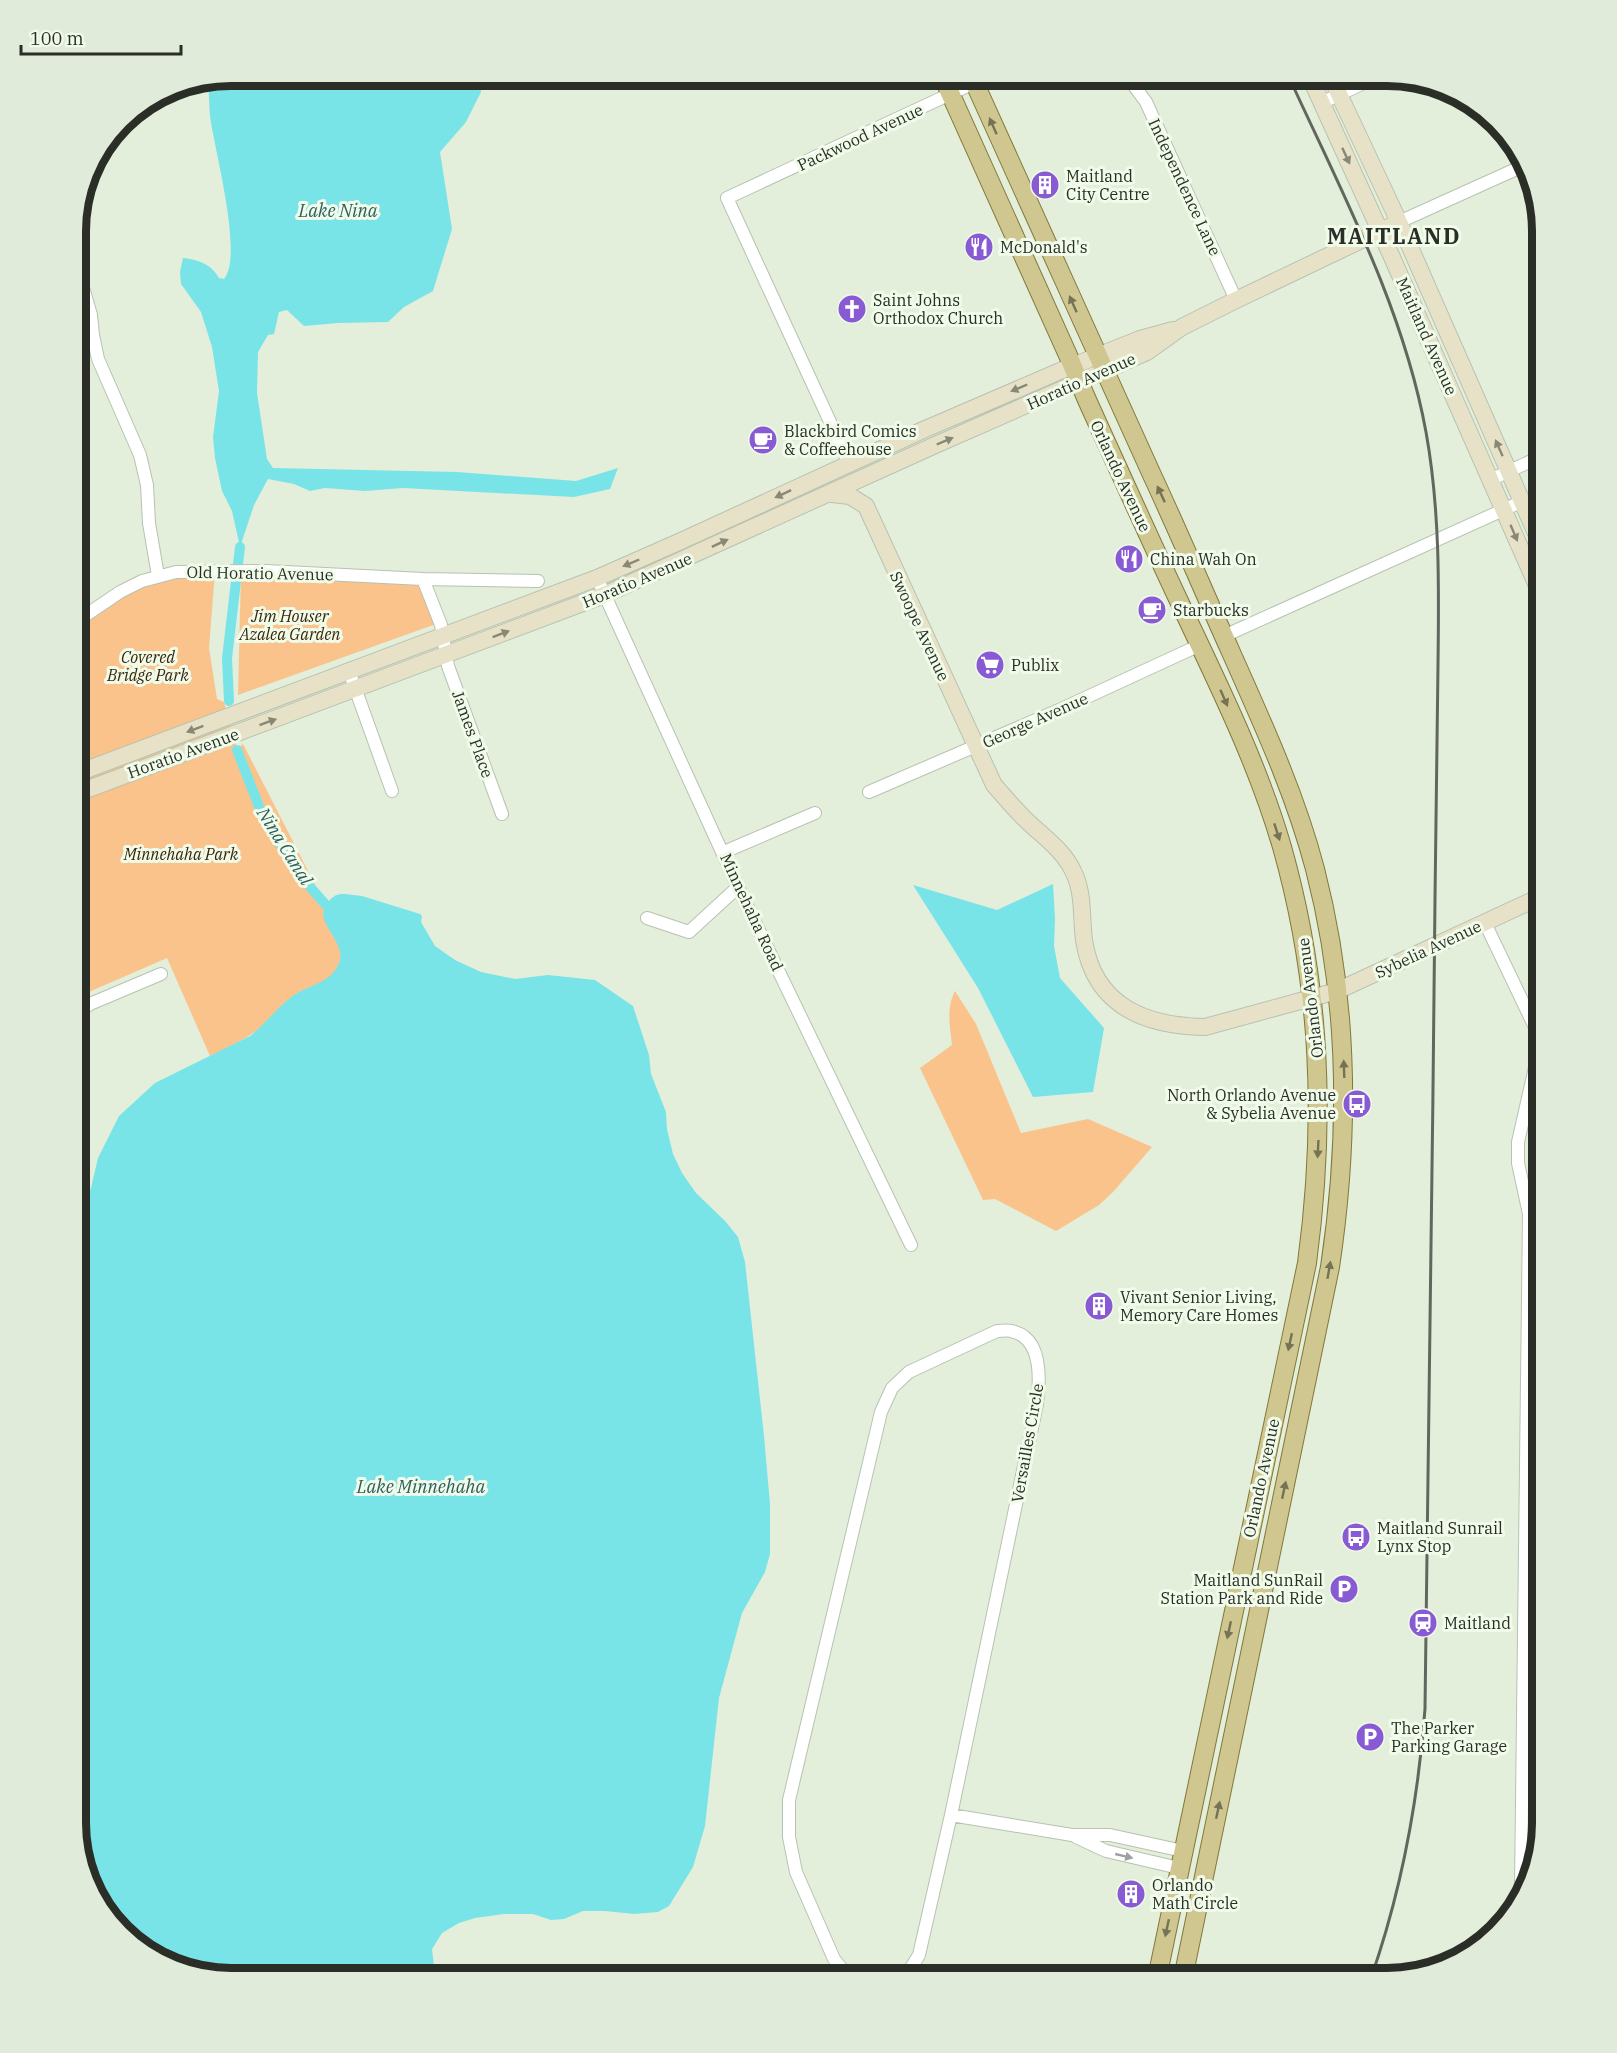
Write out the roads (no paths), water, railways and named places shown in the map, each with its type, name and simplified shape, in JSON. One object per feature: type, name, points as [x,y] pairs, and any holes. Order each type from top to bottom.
[{"type":"main road","name":"Orlando Avenue","points":[[947,86],[1251,758],[1269,805],[1292,886],[1302,929],[1313,997],[1318,1081],[1318,1131],[1317,1172],[1308,1250],[1158,1968]]},
{"type":"main road","name":"Orlando Avenue","points":[[976,86],[1224,636],[1294,800],[1316,873],[1337,991],[1343,1045],[1343,1148],[1337,1219],[1328,1279],[1185,1968]]},
{"type":"main road","name":"Maitland Avenue","points":[[1314,86],[1532,574]]},
{"type":"main road","name":"Maitland Avenue","points":[[1336,86],[1399,222],[1532,523]]},
{"type":"main road","name":"Horatio Avenue","points":[[86,770],[597,578],[843,467],[1101,364],[1147,352],[1182,327],[1399,222]]},
{"type":"main road","name":"Horatio Avenue","points":[[86,790],[604,595],[875,473],[1076,374]]},
{"type":"main road","points":[[830,493],[846,477],[843,467]]},
{"type":"main road","points":[[830,493],[850,496],[866,506],[868,488],[875,473]]},
{"type":"main road","name":"Swoope Avenue","points":[[866,506],[994,785],[1022,817],[1061,851],[1074,873],[1081,897],[1084,940],[1089,962],[1105,992],[1117,1003],[1141,1017],[1161,1023],[1205,1027],[1313,997]]},
{"type":"main road","name":"Sybelia Avenue","points":[[1313,997],[1337,991],[1532,901]]},
{"type":"main road","points":[[1190,1818],[1206,1864]]},
{"type":"main road","points":[[1181,1859],[1191,1870],[1196,1908]]},
{"type":"street","name":"Packwood Avenue","points":[[843,467],[834,429],[727,198],[951,95],[963,86]]},
{"type":"street","name":"Independence Lane","points":[[1135,86],[1146,102],[1236,300]]},
{"type":"street","points":[[1321,103],[1358,86]]},
{"type":"street","name":"Horatio Avenue","points":[[1399,222],[1518,168]]},
{"type":"street","points":[[86,305],[91,315],[98,359],[140,455],[147,485],[149,523],[158,576]]},
{"type":"street","points":[[1424,331],[1443,322]]},
{"type":"street","points":[[1490,480],[1532,461]]},
{"type":"street","points":[[1224,636],[1523,501]]},
{"type":"street","name":"Old Horatio Avenue","points":[[86,615],[120,592],[142,581],[176,572],[231,570],[423,579],[538,581]]},
{"type":"street","name":"Minnehaha Road","points":[[597,578],[738,887],[911,1245]]},
{"type":"street","points":[[423,579],[444,636],[447,655]]},
{"type":"street","name":"George Avenue","points":[[869,792],[1200,645]]},
{"type":"street","name":"James Place","points":[[447,655],[448,666],[502,813]]},
{"type":"street","points":[[349,671],[392,791]]},
{"type":"street","points":[[724,852],[815,813]]},
{"type":"street","points":[[647,918],[690,932],[738,887]]},
{"type":"street","points":[[1485,923],[1532,1020]]},
{"type":"street","points":[[86,1007],[161,974]]},
{"type":"street","points":[[1521,1875],[1529,1214],[1518,1163],[1518,1142],[1532,1083]]},
{"type":"street","name":"Versailles Circle","points":[[842,1968],[834,1959],[796,1872],[789,1837],[789,1800],[881,1412],[892,1388],[909,1372],[997,1331],[1011,1331],[1025,1338],[1033,1350],[1040,1371],[1039,1387],[951,1815],[919,1955],[911,1968]]},
{"type":"street","points":[[1246,1552],[1273,1547]]},
{"type":"street","points":[[1526,1554],[1532,1553]]},
{"type":"street","points":[[951,1815],[1072,1836],[1110,1835],[1181,1859]]},
{"type":"street","points":[[1072,1836],[1106,1851],[1181,1859]]},
{"type":"water","name":"Lake Nina","points":[[480,86],[481,92],[466,122],[440,152],[452,229],[433,291],[404,307],[388,322],[304,326],[287,310],[279,312],[274,334],[268,335],[258,352],[257,393],[267,459],[273,468],[457,472],[576,481],[618,468],[610,489],[574,497],[403,488],[365,491],[325,488],[310,491],[294,484],[268,479],[254,505],[240,547],[232,511],[222,491],[215,458],[213,437],[219,391],[212,347],[201,312],[181,284],[180,272],[183,258],[204,264],[212,269],[219,278],[224,279],[229,267],[231,248],[226,201],[210,116],[208,87]]},
{"type":"water","points":[[1053,884],[1054,946],[1060,978],[1104,1028],[1093,1092],[1033,1097],[978,988],[913,885],[997,910]]},
{"type":"water","name":"Lake Minnehaha","points":[[338,895],[362,896],[420,914],[421,922],[435,946],[455,960],[481,972],[515,979],[548,975],[595,980],[633,1006],[649,1055],[651,1074],[666,1112],[667,1129],[673,1154],[682,1173],[696,1193],[738,1237],[745,1262],[770,1504],[770,1554],[765,1572],[742,1613],[719,1698],[705,1826],[693,1867],[669,1906],[658,1912],[634,1914],[583,1911],[564,1919],[551,1920],[533,1914],[504,1914],[475,1918],[459,1923],[442,1933],[432,1949],[434,1968],[230,1968],[211,1966],[193,1963],[158,1948],[142,1938],[121,1918],[105,1895],[97,1878],[90,1860],[87,1842],[86,1199],[98,1158],[119,1116],[155,1083],[250,1036],[292,997],[332,974],[339,963],[340,955],[323,916],[324,908],[329,901]]},
{"type":"waterway","name":"Nina Canal","points":[[229,701],[227,658],[240,547]]},
{"type":"waterway","name":"Nina Canal","points":[[237,750],[262,814],[297,872],[325,904]]},
{"type":"railway","points":[[1293,86],[1368,250],[1402,339],[1416,385],[1431,461],[1438,548],[1425,1709],[1418,1778],[1407,1845],[1392,1912],[1374,1968]]},
{"type":"place","name":"Maitland City Centre","points":[[1045,185]]},
{"type":"place","name":"McDonald's","points":[[979,247]]},
{"type":"place","name":"Saint Johns Orthodox Church","points":[[852,309]]},
{"type":"place","name":"Blackbird Comics & Coffeehouse","points":[[763,440]]},
{"type":"place","name":"China Wah On","points":[[1129,559]]},
{"type":"place","name":"Starbucks","points":[[1152,610]]},
{"type":"place","name":"Publix","points":[[990,665]]},
{"type":"place","name":"North Orlando Avenue & Sybelia Avenue","points":[[1357,1104]]},
{"type":"place","name":"Vivant Senior Living, Memory Care Homes","points":[[1099,1306]]},
{"type":"place","name":"Maitland Sunrail Lynx Stop","points":[[1356,1537]]},
{"type":"place","name":"Maitland SunRail Station Park and Ride","points":[[1344,1589]]},
{"type":"place","name":"Maitland","points":[[1423,1623]]},
{"type":"place","name":"The Parker Parking Garage","points":[[1370,1737]]},
{"type":"place","name":"Orlando Math Circle","points":[[1131,1894]]},
{"type":"district","name":"MAITLAND","points":[[1394,235]]},
{"type":"park label","name":"Jim Houser Azalea Garden","points":[[290,625]]},
{"type":"park label","name":"Covered Bridge Park","points":[[148,666]]},
{"type":"park label","name":"Minnehaha Park","points":[[181,854]]}]
